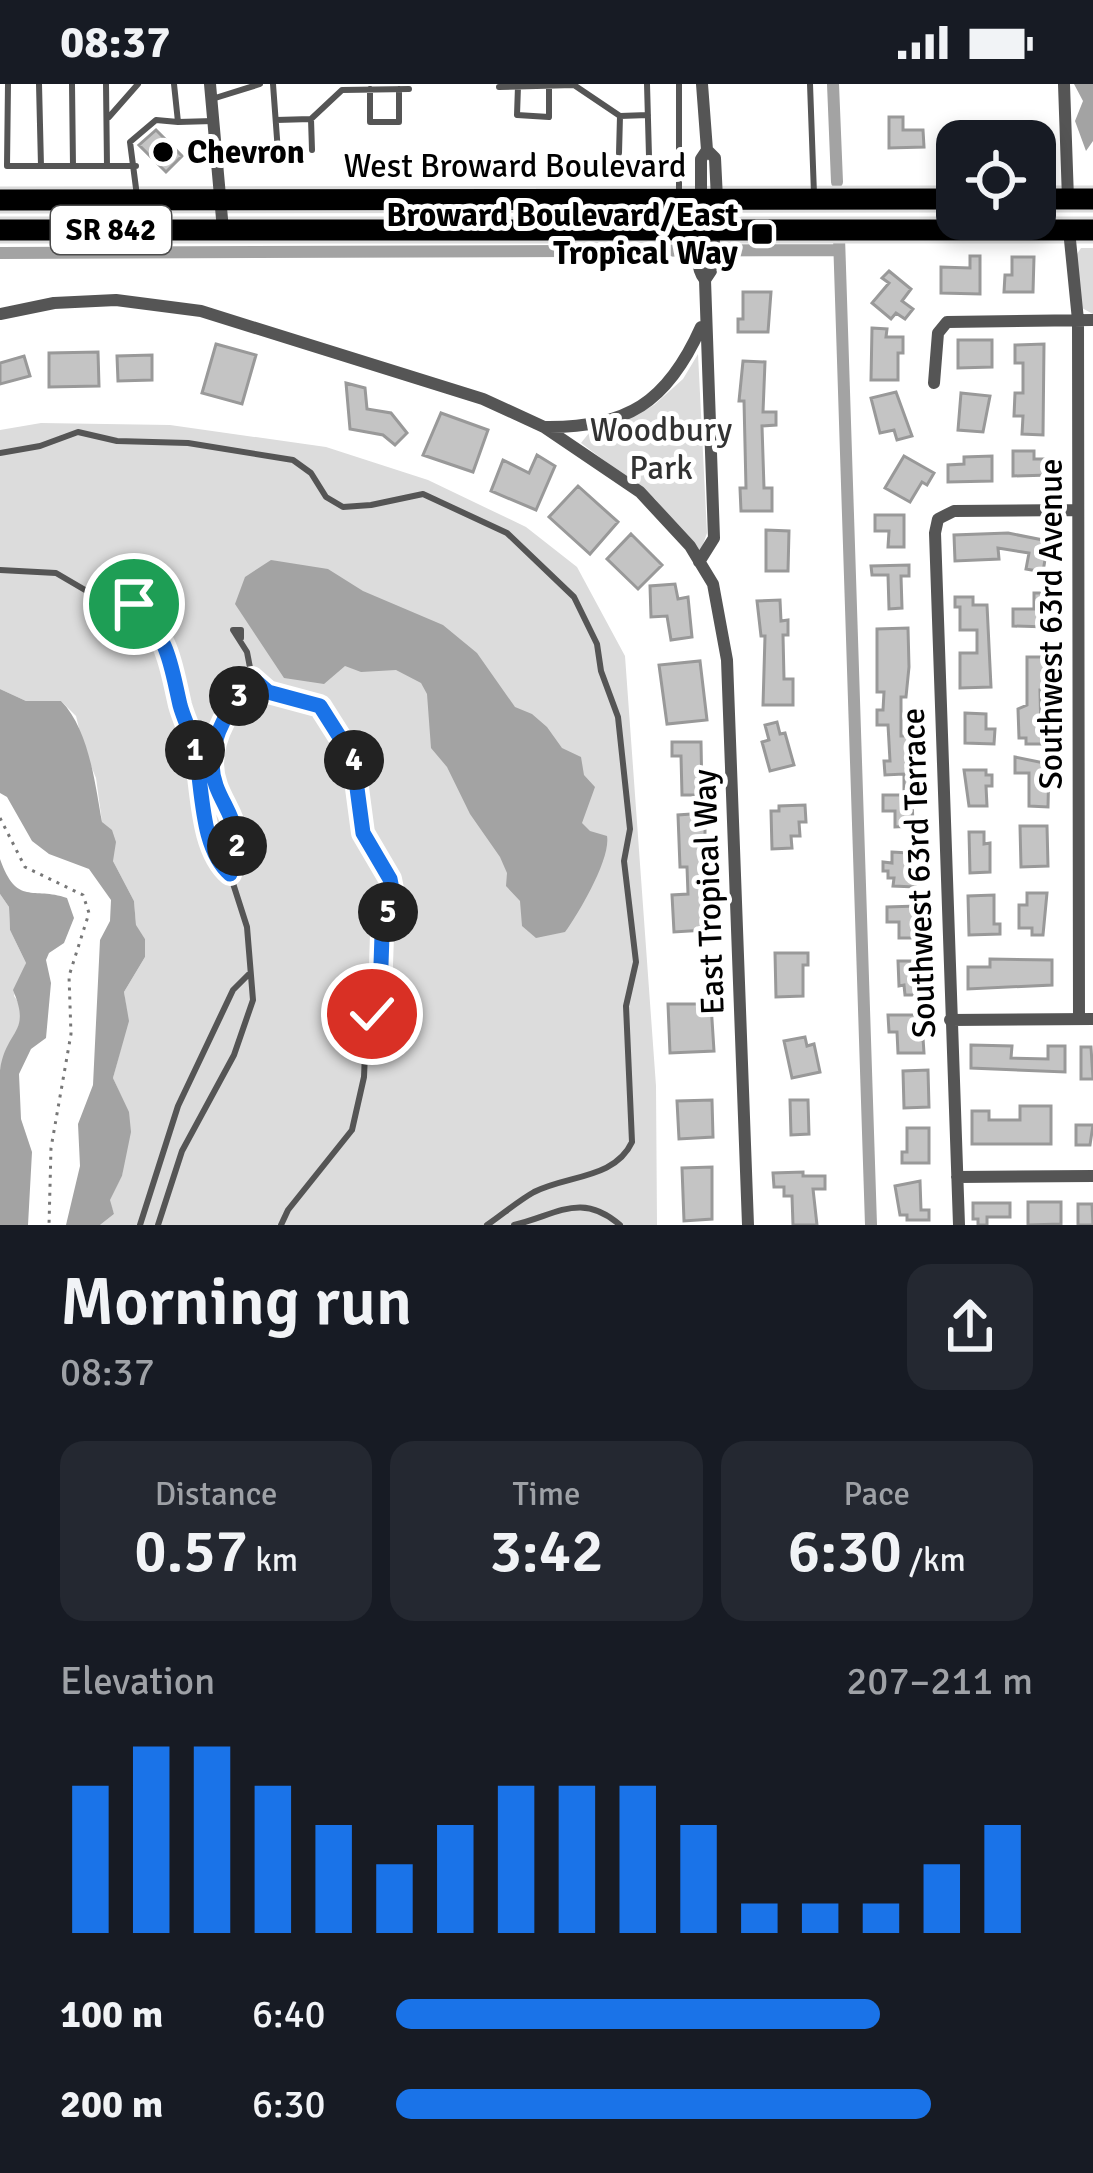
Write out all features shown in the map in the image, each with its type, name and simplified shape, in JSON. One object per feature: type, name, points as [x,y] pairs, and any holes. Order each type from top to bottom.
[{"type":"main road","points":[[707,235],[709,199]]},
{"type":"main road","name":"West Broward Boulevard","points":[[0,200],[936,199]]},
{"type":"main road","points":[[1056,199],[1093,199]]},
{"type":"main road","points":[[1056,210],[1068,199]]},
{"type":"main road","points":[[1069,230],[1074,222],[1093,213]]},
{"type":"main road","points":[[916,230],[936,221]]},
{"type":"main road","name":"West Broward Boulevard","points":[[0,230],[707,235],[1093,230]]},
{"type":"street","points":[[702,84],[707,150],[716,158],[709,199]]},
{"type":"street","points":[[1064,84],[1068,199]]},
{"type":"street","points":[[211,92],[223,230]]},
{"type":"street","name":"Southwest 63rd Avenue","points":[[1069,230],[1086,320],[1076,510],[1086,1019]]},
{"type":"street","name":"East Tropical Way","points":[[699,562],[714,538],[704,321],[707,235]]},
{"type":"street","name":"East Tropical Way","points":[[0,314],[54,302],[116,300],[201,311],[483,400],[544,427],[640,492],[669,520],[713,584],[727,660],[748,1225]]},
{"type":"street","points":[[934,383],[938,333],[947,322],[1086,320]]},
{"type":"street","name":"East Tropical Way","points":[[544,427],[589,428],[622,418],[651,401],[688,357],[704,321]]},
{"type":"street","name":"Southwest 63rd Terrace","points":[[959,1225],[935,533],[938,519],[955,512],[1076,510]]},
{"type":"street","points":[[1077,569],[1093,569]]},
{"type":"street","points":[[950,1020],[1086,1019]]},
{"type":"street","points":[[957,1177],[1093,1176]]},
{"type":"lane","points":[[8,84],[7,166],[136,166]]},
{"type":"lane","points":[[39,84],[41,166]]},
{"type":"lane","points":[[72,84],[73,166]]},
{"type":"lane","points":[[106,84],[107,166]]},
{"type":"lane","points":[[106,120],[138,84]]},
{"type":"lane","points":[[173,84],[178,122]]},
{"type":"lane","points":[[211,92],[260,84]]},
{"type":"lane","points":[[274,84],[278,152]]},
{"type":"lane","points":[[647,84],[649,156]]},
{"type":"lane","points":[[679,84],[682,167],[709,199]]},
{"type":"lane","points":[[811,84],[814,199]]},
{"type":"lane","points":[[518,86],[518,115],[549,117],[549,86]]},
{"type":"lane","points":[[499,87],[574,86],[620,116],[648,115]]},
{"type":"lane","points":[[276,120],[311,119],[341,90],[409,88]]},
{"type":"lane","points":[[370,89],[370,122],[399,122],[399,89]]},
{"type":"lane","points":[[619,153],[620,116]]},
{"type":"lane","points":[[311,119],[312,151]]},
{"type":"lane","points":[[137,200],[130,142],[156,120],[213,121]]},
{"type":"lane","points":[[0,453],[40,446],[78,432],[117,441],[188,443],[293,460],[310,473],[326,497],[343,507],[424,494],[469,518],[495,525],[574,597],[597,644],[601,671],[618,717],[630,830],[624,861],[636,962],[626,1006],[632,1142],[621,1159],[595,1174],[565,1179],[533,1193],[488,1225]]},
{"type":"lane","points":[[0,570],[56,574],[98,597],[134,604],[156,631],[177,675],[209,842],[219,864],[230,874]]},
{"type":"lane","points":[[241,638],[252,678],[268,692],[315,703],[330,719],[357,769],[363,833],[392,889],[382,935],[380,994],[366,1029],[364,1077],[352,1130],[280,1225]]},
{"type":"lane","points":[[158,1225],[182,1151],[234,1055],[253,1000],[247,927],[230,874],[237,836],[214,776],[213,753],[220,725],[252,678]]},
{"type":"lane","points":[[140,1225],[178,1106],[233,990],[249,974]]},
{"type":"lane","points":[[514,1225],[580,1205],[620,1225]]},
{"type":"path","points":[[0,818],[25,867],[83,895],[89,913],[68,976],[71,1034],[51,1148],[49,1225]]},
{"type":"green space","points":[[1081,248],[1093,248],[1093,314],[1082,308],[1075,257]]},
{"type":"green space","name":"Woodbury Park","points":[[698,354],[707,533],[700,553],[655,499],[581,443],[589,433],[654,405],[683,379]]},
{"type":"green space","points":[[41,423],[170,425],[326,447],[428,480],[526,527],[577,567],[625,656],[656,1086],[657,1225],[100,1225],[114,1214],[109,1200],[122,1176],[128,1112],[113,1078],[128,1021],[124,992],[145,957],[145,939],[136,926],[134,901],[113,861],[96,778],[76,716],[61,701],[26,701],[0,689],[0,430]]},
{"type":"green space","points":[[0,894],[9,907],[10,930],[26,963],[14,996],[20,1022],[0,1070]]},
{"type":"shaded area","points":[[1074,84],[1093,84],[1093,141],[1086,151],[1075,121],[1083,101]]},
{"type":"shaded area","points":[[271,560],[328,569],[363,591],[443,625],[477,653],[515,707],[532,714],[562,748],[581,757],[584,775],[595,787],[582,823],[607,836],[607,846],[593,885],[565,932],[536,938],[522,926],[520,901],[506,886],[507,873],[500,857],[431,748],[427,694],[421,683],[396,670],[361,672],[345,666],[324,684],[284,678],[235,604],[245,577]]},
{"type":"shaded area","points":[[0,689],[26,701],[61,701],[71,713],[89,758],[102,822],[112,830],[116,842],[113,861],[134,901],[136,925],[145,939],[145,957],[124,992],[129,1021],[113,1078],[129,1112],[131,1132],[122,1176],[110,1200],[114,1214],[100,1225],[66,1225],[80,1166],[78,1124],[93,1085],[100,940],[110,921],[111,900],[89,869],[49,854],[32,841],[7,797],[0,793]]},
{"type":"shaded area","points":[[0,859],[13,884],[27,892],[67,898],[74,918],[64,943],[46,960],[51,983],[46,1038],[31,1049],[19,1074],[21,1119],[32,1152],[28,1225],[0,1225],[0,1070],[19,1024],[13,990],[26,963],[10,930],[9,907],[0,894]]},
{"type":"building","points":[[889,117],[903,117],[903,130],[923,130],[924,147],[889,148]]},
{"type":"building","points":[[156,130],[182,156],[166,172],[139,145]]},
{"type":"building","points":[[970,256],[980,256],[980,294],[941,293],[941,267],[970,268]]},
{"type":"building","points":[[1012,257],[1034,257],[1033,292],[1004,292],[1005,275],[1012,275]]},
{"type":"building","points":[[889,271],[911,289],[902,301],[913,309],[905,319],[896,313],[891,319],[872,303],[889,283],[882,278]]},
{"type":"building","points":[[743,292],[771,292],[768,332],[738,332]]},
{"type":"building","points":[[872,328],[887,329],[886,337],[903,337],[898,380],[871,380]]},
{"type":"building","points":[[958,340],[992,340],[992,367],[958,368]]},
{"type":"building","points":[[216,344],[256,355],[242,404],[202,393]]},
{"type":"building","points":[[1044,344],[1043,435],[1022,434],[1023,416],[1014,416],[1015,393],[1023,393],[1023,363],[1015,363],[1015,345]]},
{"type":"building","points":[[98,352],[99,386],[49,387],[49,353]]},
{"type":"building","points":[[152,355],[152,380],[118,381],[117,356]]},
{"type":"building","points":[[24,356],[30,376],[0,384],[0,363]]},
{"type":"building","points":[[743,361],[765,362],[763,412],[776,412],[776,425],[762,426],[764,488],[772,488],[772,511],[741,511],[740,488],[746,488],[744,401],[739,401]]},
{"type":"building","points":[[346,383],[365,388],[367,409],[391,413],[407,433],[395,445],[383,435],[350,429]]},
{"type":"building","points":[[896,392],[912,436],[897,440],[894,430],[880,433],[871,398]]},
{"type":"building","points":[[961,393],[990,396],[983,432],[958,430]]},
{"type":"building","points":[[441,413],[488,430],[473,472],[423,455]]},
{"type":"building","points":[[1013,451],[1034,451],[1034,459],[1048,459],[1049,475],[1013,476]]},
{"type":"building","points":[[537,455],[555,466],[536,510],[491,491],[503,460],[529,473]]},
{"type":"building","points":[[904,456],[934,473],[910,502],[885,488]]},
{"type":"building","points":[[992,456],[992,481],[948,482],[948,465],[964,464],[964,457]]},
{"type":"building","points":[[578,486],[618,522],[590,554],[549,517]]},
{"type":"building","points":[[875,515],[904,515],[904,547],[888,547],[889,531],[875,531]]},
{"type":"building","points":[[766,530],[789,531],[788,571],[766,571]]},
{"type":"building","points":[[1008,533],[1048,541],[1043,572],[1026,569],[1029,553],[998,548],[999,559],[955,561],[954,535]]},
{"type":"building","points":[[631,534],[662,565],[638,589],[607,559]]},
{"type":"building","points":[[909,565],[909,576],[901,576],[902,608],[889,609],[888,575],[872,575],[871,566]]},
{"type":"building","points":[[675,584],[678,599],[688,597],[692,637],[671,640],[667,616],[651,617],[650,586]]},
{"type":"building","points":[[1034,593],[1048,593],[1047,627],[1013,626],[1013,609],[1034,609]]},
{"type":"building","points":[[955,597],[973,597],[973,605],[987,605],[991,687],[960,688],[960,653],[977,653],[977,630],[960,630]]},
{"type":"building","points":[[780,600],[781,621],[788,620],[788,635],[783,635],[784,679],[793,679],[793,705],[763,705],[765,636],[761,636],[757,601]]},
{"type":"building","points":[[908,628],[901,736],[910,736],[913,826],[895,827],[895,811],[883,811],[883,795],[904,795],[904,774],[885,775],[884,761],[890,761],[888,725],[877,725],[884,692],[877,692],[877,629]]},
{"type":"building","points":[[1027,657],[1048,657],[1044,690],[1040,690],[1041,733],[1048,733],[1048,744],[1026,744],[1026,738],[1019,738],[1018,709],[1027,705]]},
{"type":"building","points":[[700,661],[707,720],[667,724],[659,665]]},
{"type":"building","points":[[965,713],[986,714],[986,729],[995,729],[994,744],[965,743]]},
{"type":"building","points":[[777,722],[794,765],[770,771],[762,742],[769,740],[765,725]]},
{"type":"building","points":[[672,742],[701,742],[702,795],[682,795],[681,756],[672,756]]},
{"type":"building","points":[[1015,757],[1049,764],[1048,807],[1029,806],[1029,773],[1015,773]]},
{"type":"building","points":[[964,770],[986,770],[986,775],[992,775],[992,786],[986,786],[987,806],[969,806]]},
{"type":"building","points":[[805,805],[806,822],[799,822],[800,836],[791,836],[792,848],[772,849],[771,811]]},
{"type":"building","points":[[705,813],[705,930],[674,932],[672,895],[688,894],[687,867],[680,867],[678,815]]},
{"type":"building","points":[[1020,826],[1047,826],[1048,866],[1021,867]]},
{"type":"building","points":[[969,832],[984,832],[984,844],[990,843],[990,872],[970,873]]},
{"type":"building","points":[[892,852],[908,853],[908,868],[916,868],[915,887],[893,886],[894,878],[883,871],[883,862],[892,863]]},
{"type":"building","points":[[1027,893],[1047,893],[1043,935],[1032,935],[1032,928],[1019,928],[1019,905],[1027,905]]},
{"type":"building","points":[[994,895],[994,924],[1000,924],[1000,934],[969,935],[968,896]]},
{"type":"building","points":[[917,906],[918,938],[899,938],[899,922],[887,922],[887,907]]},
{"type":"building","points":[[775,953],[808,953],[803,996],[776,997]]},
{"type":"building","points":[[990,959],[1052,960],[1052,985],[968,989],[968,967],[990,967]]},
{"type":"building","points":[[898,961],[921,961],[922,995],[905,995],[904,985],[899,986]]},
{"type":"building","points":[[668,1004],[711,1004],[714,1051],[670,1053]]},
{"type":"building","points":[[888,1015],[917,1015],[924,1053],[898,1053],[897,1032],[889,1032]]},
{"type":"building","points":[[805,1037],[807,1046],[814,1044],[820,1072],[792,1078],[784,1041]]},
{"type":"building","points":[[971,1045],[1012,1046],[1011,1058],[1048,1059],[1048,1046],[1065,1046],[1065,1072],[971,1068]]},
{"type":"building","points":[[1081,1047],[1091,1047],[1093,1079],[1081,1079]]},
{"type":"building","points":[[928,1070],[929,1107],[904,1108],[903,1071]]},
{"type":"building","points":[[712,1100],[713,1137],[679,1139],[677,1101]]},
{"type":"building","points":[[790,1100],[808,1100],[809,1134],[791,1135]]},
{"type":"building","points":[[1020,1106],[1051,1106],[1051,1144],[972,1144],[972,1111],[989,1111],[989,1120],[1020,1120]]},
{"type":"building","points":[[1076,1125],[1093,1125],[1090,1145],[1076,1145]]},
{"type":"building","points":[[907,1128],[929,1128],[929,1163],[902,1163]]},
{"type":"building","points":[[712,1167],[712,1219],[684,1221],[682,1168]]},
{"type":"building","points":[[803,1172],[803,1176],[825,1176],[825,1189],[813,1189],[817,1225],[793,1225],[792,1196],[784,1196],[784,1187],[774,1187],[773,1173]]},
{"type":"building","points":[[920,1181],[921,1210],[929,1210],[929,1220],[907,1220],[907,1215],[900,1215],[895,1186]]},
{"type":"building","points":[[1028,1202],[1061,1202],[1061,1224],[1028,1225]]},
{"type":"building","points":[[973,1203],[1010,1203],[1010,1217],[987,1217],[987,1225],[978,1225]]},
{"type":"building","points":[[1078,1204],[1092,1204],[1093,1225],[1078,1225]]},
{"type":"waterway","points":[[833,84],[837,182]]},
{"type":"waterway","points":[[839,237],[871,1225]]},
{"type":"waterway","points":[[0,253],[839,250]]},
{"type":"place","name":"Chevron","points":[[163,152]]},
{"type":"place","name":"Broward Boulevard/East Tropical Way","points":[[762,234]]},
{"type":"route","points":[[134,604],[173,661],[195,751],[209,842],[219,864],[230,874],[237,836],[214,776],[213,753],[220,725],[252,678],[268,692],[320,706],[353,758],[363,833],[392,889],[382,935],[380,994],[372,1014]]}]
